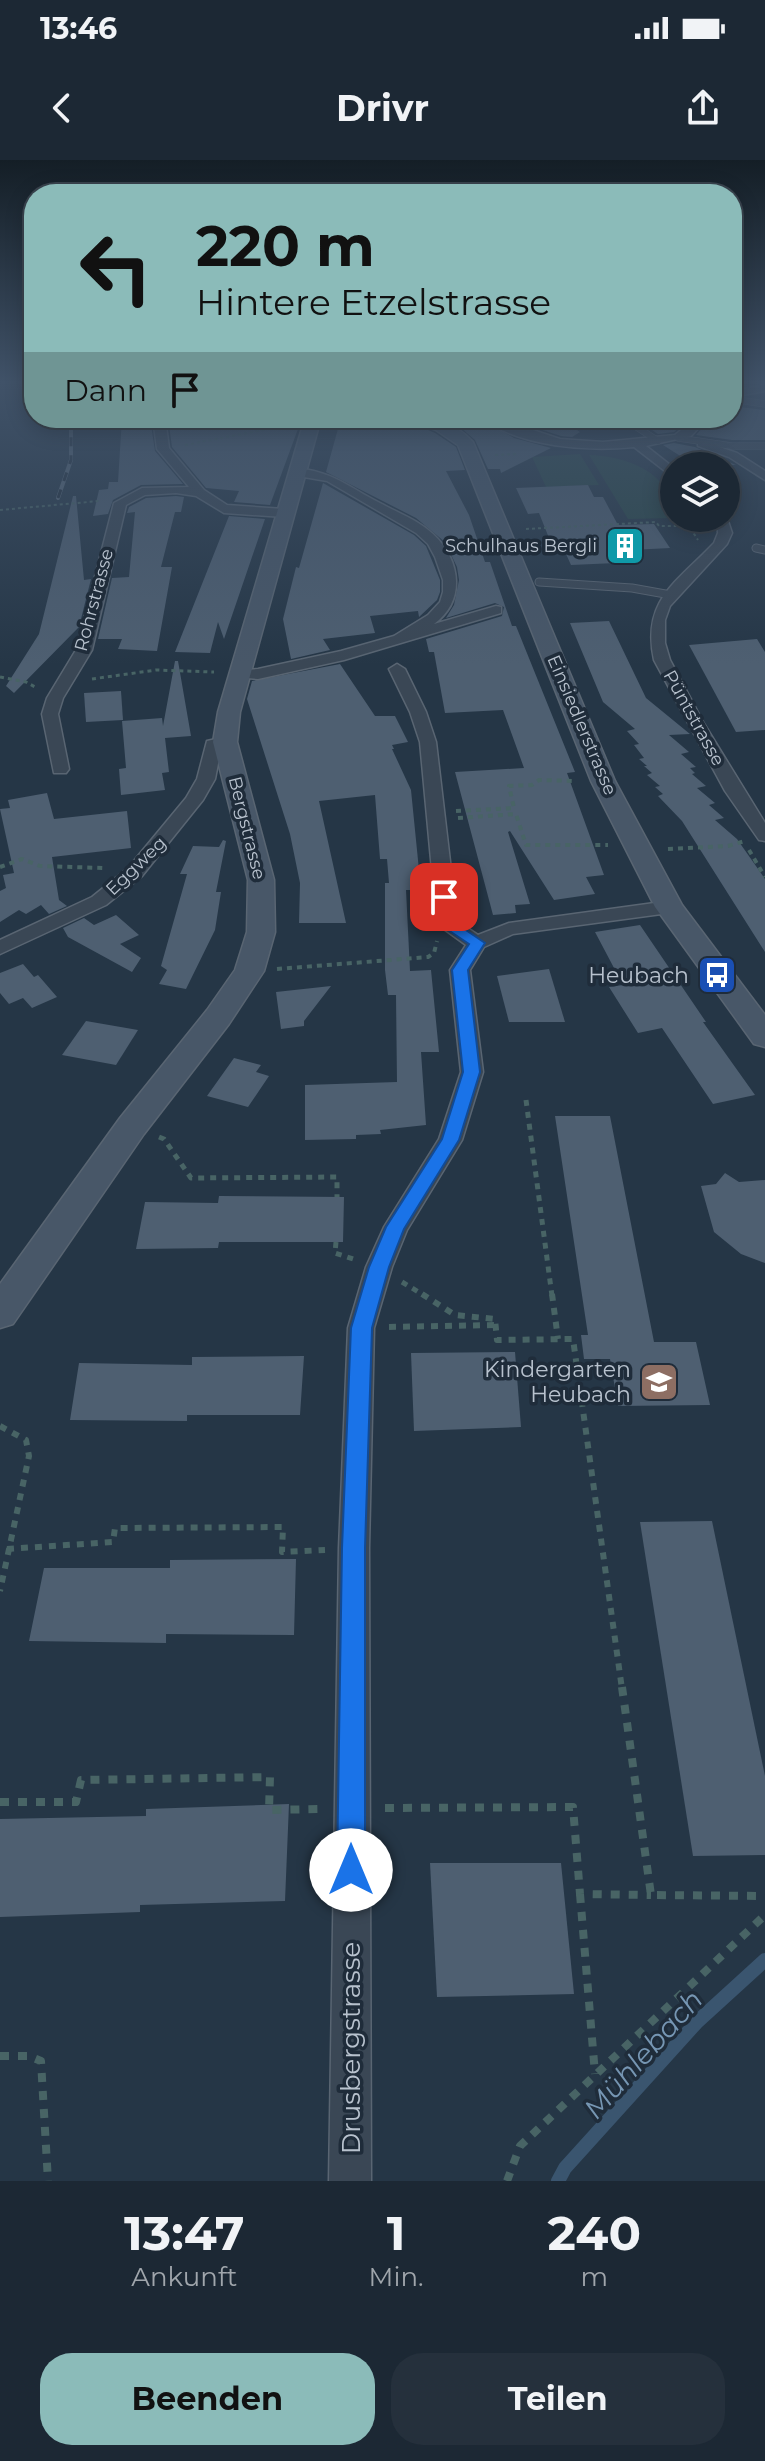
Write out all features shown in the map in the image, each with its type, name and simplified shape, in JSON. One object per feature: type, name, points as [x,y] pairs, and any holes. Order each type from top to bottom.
[{"type":"street","points":[[186,476],[200,493]]},
{"type":"street","name":"Bergstrasse","points":[[0,1313],[132,1126],[218,1017],[249,971],[261,932],[261,880],[225,742],[230,673],[295,476]]},
{"type":"street","points":[[230,673],[258,674],[344,655],[496,610],[464,591],[425,533],[364,500],[337,479],[321,476]]},
{"type":"street","name":"Einsiedlerstrasse","points":[[479,476],[603,781],[669,907],[765,1037]]},
{"type":"street","name":"Rohrstrasse","points":[[60,769],[50,714],[55,698],[84,650],[120,503],[142,492],[157,490],[200,493],[224,509],[284,513]]},
{"type":"street","points":[[717,547],[725,532]]},
{"type":"street","name":"Püntstrasse","points":[[717,547],[663,605],[658,620],[658,643],[662,660],[734,791],[765,836]]},
{"type":"street","points":[[400,637],[439,613],[464,591]]},
{"type":"street","points":[[397,669],[418,712],[428,742],[447,924],[477,943],[509,929],[669,907]]},
{"type":"street","name":"Eggweg","points":[[0,948],[99,901],[135,872],[173,829],[206,779],[213,745],[225,742]]},
{"type":"street","name":"Drusbergstrasse","points":[[350,2181],[354,1548],[361,1328],[379,1267],[396,1227],[450,1140],[472,1072],[460,970],[477,943]]},
{"type":"lane","points":[[756,548],[765,550]]},
{"type":"lane","points":[[539,582],[632,588],[671,595]]},
{"type":"path","points":[[0,510],[84,500]]},
{"type":"path","points":[[534,528],[656,522],[659,526],[689,526],[705,544],[717,547]]},
{"type":"path","points":[[65,681],[156,670],[230,673]]},
{"type":"path","points":[[0,677],[26,682],[55,698]]},
{"type":"path","points":[[435,815],[514,808],[509,786],[532,785],[539,780],[569,781]]},
{"type":"path","points":[[435,815],[516,814],[526,845],[567,843],[572,847],[621,844]]},
{"type":"path","points":[[657,851],[728,846],[765,836]]},
{"type":"path","points":[[748,848],[765,877]]},
{"type":"path","points":[[0,867],[22,859],[40,866],[79,866]]},
{"type":"path","points":[[249,971],[428,957],[434,953],[435,941]]},
{"type":"path","points":[[526,1100],[558,1339]]},
{"type":"path","points":[[132,1126],[164,1139],[191,1178],[337,1177],[337,1197]]},
{"type":"path","points":[[379,1267],[455,1315],[495,1319],[497,1340],[573,1339],[651,1895]]},
{"type":"path","points":[[392,1327],[496,1325]]},
{"type":"path","points":[[0,1426],[26,1440],[29,1456],[0,1591]]},
{"type":"path","points":[[7,1549],[113,1542],[115,1528],[283,1527],[282,1552],[354,1548]]},
{"type":"path","points":[[0,1802],[76,1802],[81,1780],[270,1777],[269,1810],[573,1807],[595,2074]]},
{"type":"path","points":[[580,1894],[765,1896]]},
{"type":"path","points":[[507,2181],[520,2146],[765,1915]]},
{"type":"path","points":[[0,2056],[29,2056],[41,2061],[48,2181]]},
{"type":"green space","points":[[541,476],[594,476],[599,485],[546,487]]},
{"type":"green space","points":[[602,476],[654,476],[660,482],[660,518],[628,519]]},
{"type":"building","points":[[118,476],[176,476],[183,484],[141,485],[113,500],[108,514],[93,516],[99,490],[108,489],[109,482],[118,482]]},
{"type":"building","points":[[196,476],[281,476],[270,505],[234,502],[239,491],[206,488]]},
{"type":"building","points":[[334,476],[449,476],[469,515],[485,562],[490,562],[512,626],[516,626],[575,772],[567,773],[604,875],[586,877],[595,894],[554,900],[510,831],[530,904],[515,905],[516,913],[493,915],[455,772],[524,768],[503,710],[445,713],[434,652],[429,652],[426,639],[502,616],[504,607],[495,603],[446,618],[454,605],[459,580],[457,567],[445,542],[416,518]]},
{"type":"building","points":[[323,483],[414,535],[426,546],[440,580],[440,592],[437,600],[419,617],[418,611],[370,616],[375,633],[323,639],[330,650],[291,659],[283,619]]},
{"type":"building","points":[[588,485],[594,497],[603,497],[618,525],[654,524],[670,548],[631,550],[635,557],[613,558],[616,563],[571,565],[561,543],[551,543],[539,513],[528,514],[516,488]]},
{"type":"building","points":[[73,496],[76,496],[84,580],[91,579],[79,627],[14,693],[6,686],[39,634]]},
{"type":"building","points":[[184,497],[181,512],[175,512],[161,567],[172,567],[157,651],[118,649],[122,639],[98,639],[112,578],[129,577],[135,512],[127,513],[129,507],[146,498]]},
{"type":"building","points":[[229,516],[265,519],[224,639],[218,622],[210,653],[175,652]]},
{"type":"building","points":[[609,621],[646,698],[690,734],[669,735],[689,752],[681,754],[696,767],[690,768],[695,773],[692,774],[706,786],[697,788],[715,803],[709,805],[724,818],[715,820],[737,839],[765,879],[765,952],[682,821],[658,796],[663,794],[655,787],[660,786],[647,775],[652,773],[639,759],[644,758],[634,745],[639,744],[627,731],[635,729],[603,702],[570,623]]},
{"type":"building","points":[[757,639],[765,652],[765,730],[736,732],[689,645]]},
{"type":"building","points":[[175,661],[178,661],[191,736],[165,738],[169,772],[162,773],[165,790],[121,795],[119,769],[126,768],[122,721],[162,718],[163,726]]},
{"type":"building","points":[[340,664],[375,716],[395,716],[408,742],[392,745],[392,749],[411,790],[421,890],[406,890],[410,971],[431,970],[439,1052],[421,1052],[426,1125],[380,1130],[381,1134],[356,1135],[356,1139],[305,1140],[305,1085],[397,1082],[396,995],[388,995],[385,970],[385,883],[389,883],[387,859],[380,859],[375,795],[319,801],[346,923],[299,923],[300,883],[290,834],[247,699],[252,681]]},
{"type":"building","points":[[121,691],[123,720],[86,722],[84,693]]},
{"type":"building","points":[[47,793],[54,819],[127,811],[131,848],[52,857],[59,900],[67,906],[49,914],[41,905],[26,914],[19,910],[0,922],[0,891],[6,888],[3,875],[14,873],[0,809],[10,808],[8,800]]},
{"type":"building","points":[[223,840],[226,841],[216,892],[221,892],[215,930],[186,989],[159,984],[167,970],[161,966],[187,874],[180,874],[193,846],[219,847]]},
{"type":"building","points":[[116,915],[139,935],[120,944],[141,958],[132,972],[68,937],[63,928],[84,918],[94,925]]},
{"type":"building","points":[[640,925],[755,1095],[713,1104],[662,1028],[638,1033],[609,987],[623,985],[595,932]]},
{"type":"building","points":[[23,964],[34,977],[38,975],[57,997],[32,1008],[23,998],[9,1004],[0,993],[0,973]]},
{"type":"building","points":[[549,969],[565,1022],[509,1022],[497,976]]},
{"type":"building","points":[[331,986],[304,1021],[304,1026],[281,1029],[276,992]]},
{"type":"building","points":[[86,1021],[138,1030],[116,1065],[62,1055]]},
{"type":"building","points":[[234,1058],[261,1065],[256,1072],[269,1076],[248,1107],[207,1096]]},
{"type":"building","points":[[555,1116],[610,1116],[654,1342],[696,1342],[710,1405],[618,1406],[610,1359],[584,1359],[581,1335],[588,1335]]},
{"type":"building","points":[[725,1173],[739,1182],[765,1180],[765,1263],[741,1254],[714,1232],[701,1186],[716,1184]]},
{"type":"building","points":[[219,1196],[344,1197],[343,1242],[219,1242],[218,1248],[136,1249],[145,1202],[218,1203]]},
{"type":"building","points":[[515,1352],[521,1427],[414,1431],[411,1353]]},
{"type":"building","points":[[304,1356],[300,1415],[187,1415],[187,1421],[70,1420],[79,1363],[192,1365],[192,1357]]},
{"type":"building","points":[[712,1521],[765,1776],[765,1855],[693,1856],[640,1522]]},
{"type":"building","points":[[296,1559],[294,1635],[166,1634],[166,1643],[29,1641],[44,1568],[170,1568],[170,1560]]},
{"type":"building","points":[[289,1804],[285,1901],[140,1905],[140,1912],[0,1917],[0,1819],[146,1816],[146,1809]]},
{"type":"building","points":[[430,1863],[561,1863],[574,1994],[437,1997]]},
{"type":"waterway","name":"Mühlebach","points":[[558,2181],[565,2168],[697,2022],[765,1960]]},
{"type":"railway","points":[[58,498],[65,476]]},
{"type":"place","name":"Schulhaus Bergli","points":[[625,546]]},
{"type":"place","name":"Heubach","points":[[717,975]]},
{"type":"place","name":"Kindergarten Heubach","points":[[659,1382]]},
{"type":"route","points":[[351,1870],[354,1548],[361,1328],[379,1267],[396,1227],[450,1140],[472,1072],[460,970],[477,943],[447,924],[444,897]]}]
